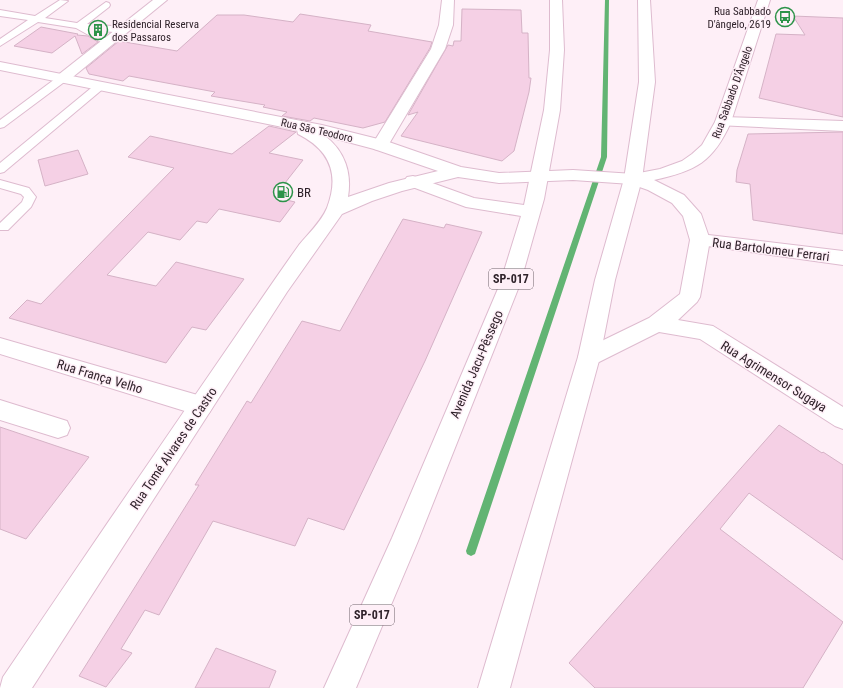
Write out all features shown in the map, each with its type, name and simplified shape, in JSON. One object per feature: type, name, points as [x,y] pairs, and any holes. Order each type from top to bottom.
[{"type":"main road","points":[[63,78],[161,0]]},
{"type":"main road","points":[[380,145],[438,49],[445,33],[449,15],[448,0]]},
{"type":"main road","name":"Avenida Jacu-Pêssego","points":[[340,688],[404,541],[510,284],[531,212],[552,110],[557,50],[556,0]]},
{"type":"main road","points":[[494,688],[589,357],[605,280],[623,178],[647,82],[644,0]]},
{"type":"main road","name":"Rua Sabbado D'Ângelo","points":[[623,178],[664,173],[697,160],[709,149],[719,133],[764,0]]},
{"type":"main road","name":"Rua São Teodoro","points":[[0,66],[322,130],[380,145],[458,172],[499,178],[573,175],[623,178]]},
{"type":"main road","name":"Rua Tomé Alvares de Castro","points":[[14,688],[201,406],[308,247],[335,210],[340,190],[340,169],[336,155],[324,143],[307,133],[265,118]]},
{"type":"main road","points":[[723,122],[843,126]]},
{"type":"main road","name":"Rua Tomé Alvares de Castro","points":[[335,210],[358,199],[413,181],[458,172]]},
{"type":"main road","points":[[623,178],[654,186],[678,200],[692,214],[700,240],[690,297],[705,332]]},
{"type":"main road","points":[[413,181],[472,203],[531,212]]},
{"type":"main road","name":"Rua Bartolomeu Ferrari","points":[[700,240],[843,258]]},
{"type":"main road","points":[[589,357],[657,324],[675,311],[690,297]]},
{"type":"main road","name":"Rua Agrimensor Sugaya","points":[[657,324],[705,332],[843,419]]},
{"type":"main road","name":"Rua França Velho","points":[[0,346],[201,406]]},
{"type":"main road","points":[[0,410],[58,428]]},
{"type":"lane","points":[[0,43],[64,1]]},
{"type":"lane","points":[[79,26],[106,5]]},
{"type":"lane","points":[[0,21],[5,14],[21,8]]},
{"type":"lane","points":[[5,14],[79,26],[124,30]]},
{"type":"lane","points":[[79,26],[108,43]]},
{"type":"lane","points":[[0,125],[63,78]]},
{"type":"lane","points":[[0,170],[100,86]]},
{"type":"lane","points":[[0,184],[25,191],[30,197],[26,204],[3,227]]},
{"type":"building","points":[[462,9],[521,10],[522,33],[528,33],[529,78],[531,78],[529,92],[514,151],[502,161],[401,136],[418,112],[408,115],[448,45],[453,46],[454,41],[461,41]]},
{"type":"building","points":[[300,14],[371,25],[368,31],[432,42],[430,48],[385,122],[363,128],[314,118],[310,121],[282,116],[287,112],[263,107],[265,105],[211,96],[215,92],[129,76],[123,81],[89,74],[86,68],[119,41],[177,51],[217,15],[244,15],[293,22]]},
{"type":"building","points":[[793,16],[843,18],[843,117],[759,98],[776,34],[805,35]]},
{"type":"building","points":[[41,27],[88,36],[98,42],[82,54],[75,36],[52,53],[14,46]]},
{"type":"building","points":[[269,126],[296,132],[269,153],[303,160],[274,197],[295,202],[280,222],[219,209],[207,223],[197,221],[180,240],[148,232],[107,275],[156,286],[176,262],[244,279],[206,330],[192,327],[166,363],[9,318],[27,300],[41,304],[174,168],[128,157],[150,136],[232,154]]},
{"type":"building","points":[[843,132],[843,234],[753,220],[750,184],[736,182],[737,170],[748,134]]},
{"type":"building","points":[[78,150],[88,174],[45,186],[38,160]]},
{"type":"building","points":[[403,219],[444,228],[446,224],[482,232],[425,361],[344,530],[308,518],[295,546],[213,521],[159,615],[145,610],[121,649],[132,653],[106,687],[79,676],[199,485],[195,485],[247,401],[251,403],[302,321],[340,331]]},
{"type":"building","points":[[779,425],[843,465],[843,560],[749,493],[720,529],[843,622],[803,688],[595,688],[569,663]]},
{"type":"building","points":[[0,427],[89,457],[26,539],[0,529]]},
{"type":"building","points":[[216,648],[276,671],[269,688],[195,688]]},
{"type":"waterway","points":[[471,551],[604,157],[607,0]]},
{"type":"place","name":"Rua Sabbado D'ângelo, 2619","points":[[785,17]]},
{"type":"place","name":"Residencial Reserva dos Passaros","points":[[98,30]]},
{"type":"place","name":"BR","points":[[283,192]]}]
